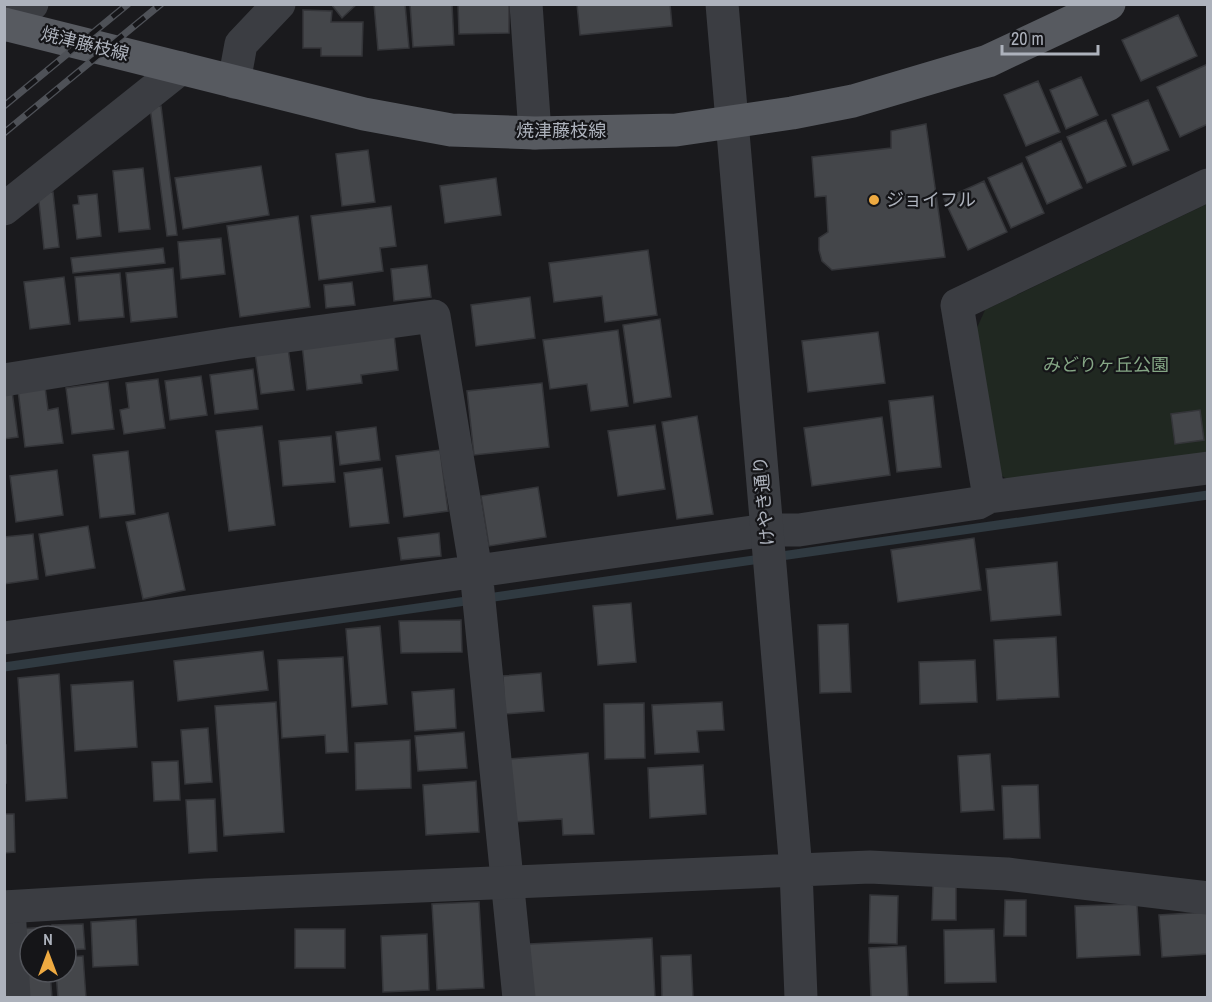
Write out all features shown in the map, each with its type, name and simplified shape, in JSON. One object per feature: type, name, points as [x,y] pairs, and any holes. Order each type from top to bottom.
[{"type":"main road","name":"焼津藤枝線","points":[[5,25],[364,114],[452,130],[536,133],[676,130],[853,101],[988,61],[1109,4]]},
{"type":"street","points":[[5,25],[32,4]]},
{"type":"street","points":[[234,82],[241,44],[279,4]]},
{"type":"street","points":[[526,4],[536,133]]},
{"type":"street","name":"けやき通り","points":[[722,4],[796,870],[801,998]]},
{"type":"street","points":[[4,209],[182,68]]},
{"type":"street","points":[[989,497],[957,306],[1208,185]]},
{"type":"street","points":[[4,380],[255,340],[434,316],[478,588],[519,998]]},
{"type":"street","points":[[4,638],[478,588],[767,530],[811,529],[978,503],[989,497],[1208,468]]},
{"type":"street","points":[[14,998],[7,907],[206,895],[870,867],[1007,874],[1208,898]]},
{"type":"green space","name":"みどりヶ丘公園","points":[[1207,204],[1207,454],[1010,481],[996,472],[976,330],[985,310]]},
{"type":"building","points":[[331,4],[357,4],[342,18]]},
{"type":"building","points":[[374,4],[405,4],[409,48],[378,50]]},
{"type":"building","points":[[410,4],[452,4],[454,45],[413,47]]},
{"type":"building","points":[[458,4],[509,4],[509,33],[459,34]]},
{"type":"building","points":[[577,4],[670,4],[672,26],[580,35]]},
{"type":"building","points":[[303,10],[332,11],[331,22],[363,22],[362,56],[321,56],[321,48],[303,48]]},
{"type":"building","points":[[1178,15],[1197,56],[1141,81],[1122,40]]},
{"type":"building","points":[[1208,64],[1208,124],[1180,137],[1157,87]]},
{"type":"building","points":[[1081,77],[1098,115],[1066,129],[1050,90]]},
{"type":"building","points":[[1038,81],[1060,132],[1026,146],[1004,95]]},
{"type":"building","points":[[1148,100],[1169,150],[1133,165],[1112,115]]},
{"type":"building","points":[[161,106],[177,235],[167,236],[150,107]]},
{"type":"building","points":[[1106,120],[1126,166],[1087,183],[1067,137]]},
{"type":"building","points":[[926,124],[945,257],[832,270],[822,261],[819,250],[819,238],[828,232],[826,196],[815,197],[812,157],[891,148],[891,131]]},
{"type":"building","points":[[1061,141],[1082,188],[1047,204],[1026,157]]},
{"type":"building","points":[[368,150],[375,202],[342,206],[336,154]]},
{"type":"building","points":[[1022,163],[1044,213],[1011,228],[988,178]]},
{"type":"building","points":[[261,166],[269,215],[183,229],[175,178]]},
{"type":"building","points":[[143,168],[150,229],[119,232],[113,171]]},
{"type":"building","points":[[496,178],[501,215],[445,223],[440,186]]},
{"type":"building","points":[[984,181],[1007,232],[968,250],[944,199]]},
{"type":"building","points":[[53,192],[59,247],[44,249],[38,193]]},
{"type":"building","points":[[97,194],[101,236],[77,239],[73,205],[79,204],[78,196]]},
{"type":"building","points":[[391,206],[396,246],[380,248],[383,271],[319,280],[311,216]]},
{"type":"building","points":[[298,216],[310,307],[240,317],[227,226]]},
{"type":"building","points":[[221,238],[225,274],[181,279],[178,242]]},
{"type":"building","points":[[163,248],[165,263],[73,273],[71,258]]},
{"type":"building","points":[[648,250],[657,315],[605,322],[602,296],[554,302],[549,263]]},
{"type":"building","points":[[427,265],[431,297],[394,301],[391,269]]},
{"type":"building","points":[[173,268],[177,317],[131,322],[126,273]]},
{"type":"building","points":[[120,273],[124,317],[79,321],[75,277]]},
{"type":"building","points":[[64,277],[70,324],[30,329],[24,282]]},
{"type":"building","points":[[352,282],[355,305],[326,308],[324,285]]},
{"type":"building","points":[[530,297],[535,338],[476,346],[471,305]]},
{"type":"building","points":[[660,319],[671,397],[634,403],[623,325]]},
{"type":"building","points":[[618,330],[628,406],[591,411],[587,384],[550,389],[543,340]]},
{"type":"building","points":[[878,332],[885,383],[808,392],[802,341]]},
{"type":"building","points":[[394,334],[398,370],[361,375],[362,383],[307,390],[302,344]]},
{"type":"building","points":[[287,341],[294,390],[261,394],[254,346]]},
{"type":"building","points":[[253,369],[258,409],[215,414],[210,375]]},
{"type":"building","points":[[201,376],[207,415],[170,420],[165,381]]},
{"type":"building","points":[[158,379],[165,428],[124,434],[120,410],[129,408],[126,383]]},
{"type":"building","points":[[108,382],[114,429],[72,434],[66,388]]},
{"type":"building","points":[[542,383],[549,447],[474,455],[467,391]]},
{"type":"building","points":[[45,387],[48,410],[58,408],[63,443],[25,447],[18,390]]},
{"type":"building","points":[[12,391],[18,437],[4,439],[4,392]]},
{"type":"building","points":[[933,396],[941,467],[897,472],[889,401]]},
{"type":"building","points":[[1200,410],[1204,440],[1175,444],[1171,414]]},
{"type":"building","points":[[697,416],[713,514],[677,519],[662,422]]},
{"type":"building","points":[[882,417],[890,475],[812,486],[804,428]]},
{"type":"building","points":[[655,425],[665,489],[618,496],[608,431]]},
{"type":"building","points":[[262,426],[275,525],[229,531],[216,431]]},
{"type":"building","points":[[376,427],[380,460],[340,465],[336,432]]},
{"type":"building","points":[[331,436],[335,482],[283,486],[279,441]]},
{"type":"building","points":[[440,450],[448,511],[404,517],[396,456]]},
{"type":"building","points":[[128,451],[135,514],[100,518],[93,455]]},
{"type":"building","points":[[382,468],[389,523],[350,527],[344,473]]},
{"type":"building","points":[[57,470],[63,515],[16,522],[10,476]]},
{"type":"building","points":[[538,487],[546,537],[489,546],[481,496]]},
{"type":"building","points":[[168,513],[185,590],[143,599],[126,522]]},
{"type":"building","points":[[88,526],[95,568],[46,576],[39,534]]},
{"type":"building","points":[[439,533],[441,556],[401,560],[398,538]]},
{"type":"building","points":[[33,534],[38,579],[4,584],[4,537]]},
{"type":"building","points":[[974,538],[981,590],[898,602],[891,550]]},
{"type":"building","points":[[1057,562],[1061,615],[991,621],[986,569]]},
{"type":"building","points":[[631,603],[636,662],[598,665],[593,606]]},
{"type":"building","points":[[461,620],[462,652],[401,653],[399,621]]},
{"type":"building","points":[[848,624],[851,692],[820,693],[818,625]]},
{"type":"building","points":[[380,626],[387,704],[352,707],[346,629]]},
{"type":"building","points":[[1056,637],[1059,697],[997,700],[994,640]]},
{"type":"building","points":[[263,651],[268,690],[178,701],[174,661]]},
{"type":"building","points":[[343,657],[348,752],[326,753],[325,735],[282,738],[278,660]]},
{"type":"building","points":[[975,660],[977,702],[920,704],[919,662]]},
{"type":"building","points":[[541,673],[544,711],[505,714],[503,676]]},
{"type":"building","points":[[59,674],[67,798],[26,801],[18,678]]},
{"type":"building","points":[[133,681],[137,747],[75,751],[71,685]]},
{"type":"building","points":[[454,689],[456,728],[415,731],[412,692]]},
{"type":"building","points":[[276,702],[284,832],[224,836],[215,706]]},
{"type":"building","points":[[722,702],[724,730],[697,731],[699,752],[655,754],[652,705]]},
{"type":"building","points":[[644,703],[645,758],[605,759],[604,704]]},
{"type":"building","points":[[208,728],[212,782],[185,784],[181,730]]},
{"type":"building","points":[[464,732],[467,768],[418,771],[415,736]]},
{"type":"building","points":[[410,740],[411,788],[356,790],[355,743]]},
{"type":"building","points":[[4,745],[6,745],[6,783],[4,783]]},
{"type":"building","points":[[588,753],[594,834],[563,835],[562,819],[513,822],[509,759]]},
{"type":"building","points":[[990,754],[994,810],[961,812],[958,756]]},
{"type":"building","points":[[178,761],[180,800],[154,801],[152,762]]},
{"type":"building","points":[[703,765],[706,814],[650,818],[648,768]]},
{"type":"building","points":[[476,781],[479,832],[426,835],[423,785]]},
{"type":"building","points":[[1038,785],[1040,838],[1004,839],[1002,786]]},
{"type":"building","points":[[215,799],[217,851],[189,853],[186,800]]},
{"type":"building","points":[[4,814],[14,814],[15,852],[4,853]]},
{"type":"building","points":[[933,885],[956,885],[956,920],[932,920]]},
{"type":"building","points":[[870,895],[898,896],[897,944],[869,943]]},
{"type":"building","points":[[1005,900],[1026,900],[1026,936],[1004,936]]},
{"type":"building","points":[[479,902],[484,988],[437,990],[432,904]]},
{"type":"building","points":[[1137,904],[1140,955],[1077,958],[1075,906]]},
{"type":"building","points":[[1208,912],[1208,954],[1162,957],[1159,915]]},
{"type":"building","points":[[136,919],[138,965],[93,967],[91,922]]},
{"type":"building","points":[[78,924],[83,924],[85,949],[78,949]]},
{"type":"building","points":[[295,929],[345,929],[345,968],[295,968]]},
{"type":"building","points":[[994,929],[996,982],[945,983],[944,930]]},
{"type":"building","points":[[427,934],[429,990],[383,992],[381,936]]},
{"type":"building","points":[[652,938],[655,998],[531,998],[529,944]]},
{"type":"building","points":[[906,946],[908,998],[871,998],[869,948]]},
{"type":"building","points":[[691,955],[693,998],[662,998],[661,956]]},
{"type":"building","points":[[78,956],[83,956],[86,998],[58,998],[57,984],[78,984]]},
{"type":"building","points":[[21,984],[51,984],[52,998],[22,998]]},
{"type":"waterway","points":[[4,667],[1208,495]]},
{"type":"railway","points":[[4,106],[128,4]]},
{"type":"railway","points":[[4,133],[161,4]]},
{"type":"place","name":"ジョイフル","points":[[874,200]]}]
